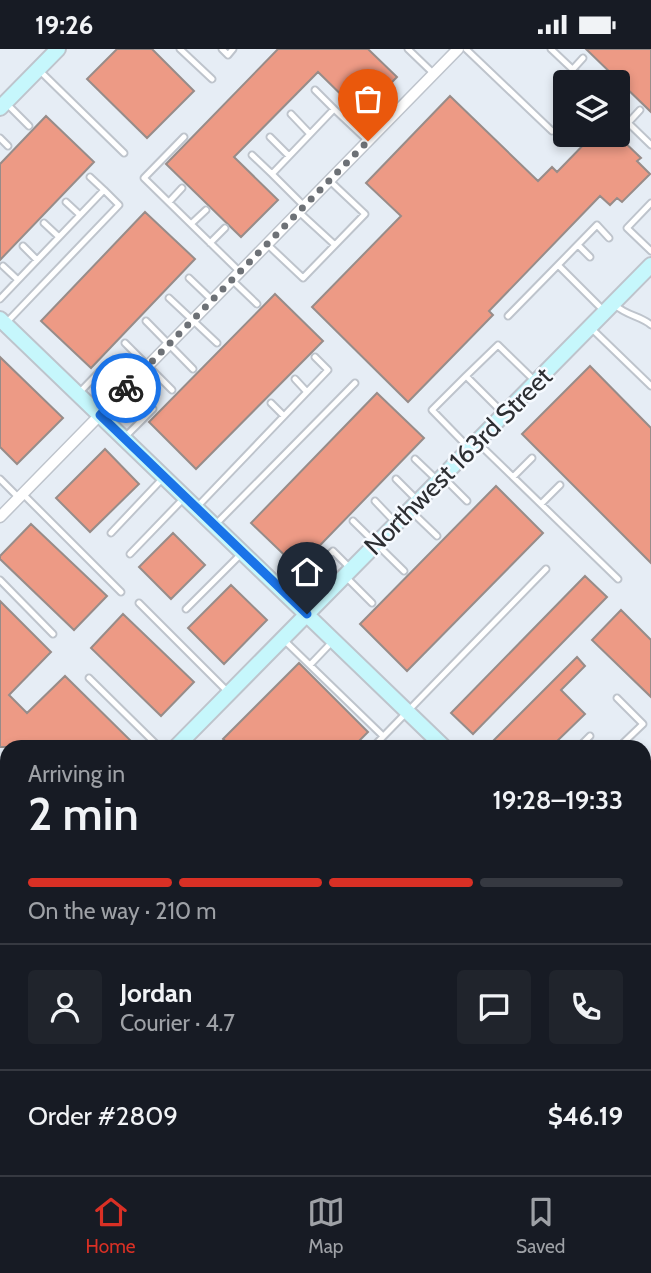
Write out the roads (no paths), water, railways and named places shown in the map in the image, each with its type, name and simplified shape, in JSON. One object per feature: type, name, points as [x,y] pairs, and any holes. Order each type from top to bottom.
[{"type":"street","points":[[3,106],[58,49]]},
{"type":"street","points":[[0,517],[458,49]]},
{"type":"street","name":"Northwest 163rd Street","points":[[183,740],[651,265]]},
{"type":"street","points":[[3,322],[437,740]]},
{"type":"lane","points":[[180,49],[212,79]]},
{"type":"lane","points":[[222,49],[228,55],[233,49]]},
{"type":"lane","points":[[408,49],[434,74]]},
{"type":"lane","points":[[466,49],[552,131]]},
{"type":"lane","points":[[556,50],[573,69],[583,58]]},
{"type":"lane","points":[[38,69],[124,153]]},
{"type":"lane","points":[[315,90],[368,141]]},
{"type":"lane","points":[[3,106],[29,126]]},
{"type":"lane","points":[[272,174],[334,109]]},
{"type":"lane","points":[[630,121],[640,110]]},
{"type":"lane","points":[[291,114],[310,134]]},
{"type":"lane","points":[[630,125],[649,140]]},
{"type":"lane","points":[[184,137],[144,178],[210,243],[257,304]]},
{"type":"lane","points":[[270,137],[289,156]]},
{"type":"lane","points":[[0,138],[8,146]]},
{"type":"lane","points":[[252,155],[335,245]]},
{"type":"lane","points":[[3,322],[119,205],[90,177]]},
{"type":"lane","points":[[267,244],[303,278],[365,215],[330,181]]},
{"type":"lane","points":[[169,202],[182,188]]},
{"type":"lane","points":[[0,299],[104,190]]},
{"type":"lane","points":[[66,202],[80,215]]},
{"type":"lane","points":[[651,203],[627,228],[651,251]]},
{"type":"lane","points":[[191,224],[206,210]]},
{"type":"lane","points":[[44,223],[59,237]]},
{"type":"lane","points":[[508,316],[597,225],[609,237]]},
{"type":"lane","points":[[210,243],[225,228]]},
{"type":"lane","points":[[578,245],[590,257]]},
{"type":"lane","points":[[23,246],[37,260]]},
{"type":"lane","points":[[3,265],[18,280]]},
{"type":"lane","points":[[558,265],[609,308],[646,320],[651,325]]},
{"type":"lane","points":[[189,278],[212,300]]},
{"type":"lane","points":[[169,298],[217,343]]},
{"type":"lane","points":[[146,321],[194,369]]},
{"type":"lane","points":[[590,327],[651,386]]},
{"type":"lane","points":[[125,343],[172,390]]},
{"type":"lane","points":[[536,382],[498,345],[432,410],[513,477],[618,579]]},
{"type":"lane","points":[[196,508],[328,370],[316,357]]},
{"type":"lane","points":[[78,394],[106,365]]},
{"type":"lane","points":[[466,376],[504,414]]},
{"type":"lane","points":[[295,379],[307,392]]},
{"type":"lane","points":[[215,525],[355,383]]},
{"type":"lane","points":[[271,403],[284,416]]},
{"type":"lane","points":[[124,438],[153,409]]},
{"type":"lane","points":[[513,477],[532,458]]},
{"type":"lane","points":[[415,459],[467,501]]},
{"type":"lane","points":[[111,533],[164,476]]},
{"type":"lane","points":[[0,479],[121,592]]},
{"type":"lane","points":[[396,479],[437,537]]},
{"type":"lane","points":[[541,504],[560,485]]},
{"type":"lane","points":[[130,554],[185,496]]},
{"type":"lane","points":[[375,501],[397,523]]},
{"type":"lane","points":[[353,521],[404,571]]},
{"type":"lane","points":[[287,596],[333,551],[372,603]]},
{"type":"lane","points":[[186,609],[243,552]]},
{"type":"lane","points":[[379,740],[546,569]]},
{"type":"lane","points":[[0,580],[54,634]]},
{"type":"lane","points":[[139,603],[229,693]]},
{"type":"lane","points":[[283,638],[383,736]]},
{"type":"lane","points":[[310,665],[334,641]]},
{"type":"lane","points":[[89,678],[152,740]]},
{"type":"lane","points":[[617,698],[643,723],[626,740]]},
{"type":"lane","points":[[586,740],[590,736]]}]
